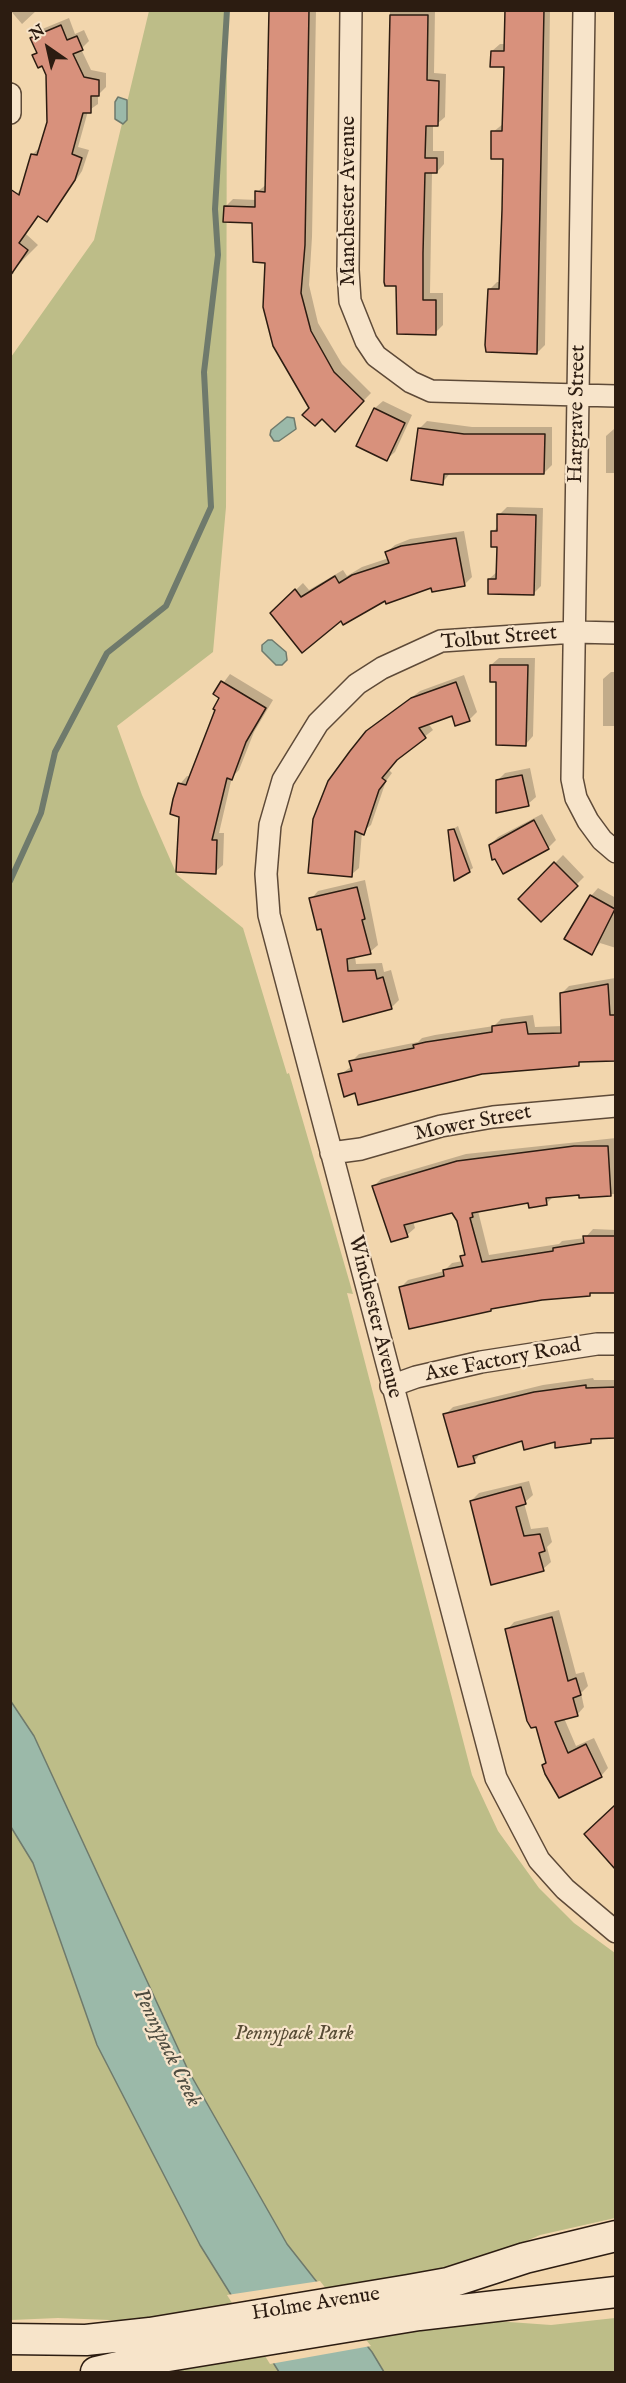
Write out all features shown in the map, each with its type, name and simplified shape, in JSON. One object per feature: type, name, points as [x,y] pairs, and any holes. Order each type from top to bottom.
[{"type":"main road","name":"Holme Avenue","points":[[414,2303],[448,2283],[525,2258],[615,2236]]},
{"type":"main road","name":"Holme Avenue","points":[[10,2339],[86,2340],[153,2345],[414,2303],[524,2301],[615,2292]]},
{"type":"main road","name":"Holme Avenue","points":[[96,2373],[153,2345]]},
{"type":"street","name":"Manchester Avenue","points":[[351,10],[348,270],[350,301],[366,341],[376,356],[411,382],[431,390],[578,396]]},
{"type":"street","name":"Hargrave Street","points":[[584,10],[572,779],[576,798],[585,815],[602,840],[615,852]]},
{"type":"street","points":[[10,94],[10,113]]},
{"type":"street","points":[[578,396],[615,396]]},
{"type":"street","name":"Tolbut Street","points":[[357,684],[382,668],[441,641],[575,632],[615,633]]},
{"type":"street","name":"Winchester Avenue","points":[[357,684],[318,723],[283,780],[270,825],[266,874],[269,915],[391,1386],[496,1778],[539,1860],[565,1889],[615,1932]]},
{"type":"street","name":"Mower Street","points":[[331,1153],[361,1149],[441,1126],[493,1117],[615,1106]]},
{"type":"street","name":"Axe Factory Road","points":[[391,1386],[416,1377],[481,1362],[587,1345],[615,1344]]},
{"type":"green space","name":"Pennypack Park","points":[[149,11],[227,11],[226,507],[213,652],[117,726],[142,795],[177,875],[243,928],[287,1074],[289,1073],[353,1294],[347,1293],[472,1775],[498,1831],[539,1888],[574,1923],[615,1953],[615,2218],[540,2235],[487,2258],[458,2266],[444,2323],[481,2320],[551,2325],[615,2318],[615,2372],[135,2372],[136,2321],[58,2318],[11,2320],[11,357],[94,240]]},
{"type":"water","points":[[118,97],[127,100],[127,120],[123,124],[115,119],[115,102]]},
{"type":"water","points":[[287,417],[294,418],[296,429],[279,441],[274,441],[270,435],[271,430]]},
{"type":"water","points":[[272,640],[286,652],[287,660],[282,665],[276,665],[262,651],[262,645]]},
{"type":"water","name":"Pennypack Creek","points":[[10,1700],[34,1736],[188,2070],[287,2244],[372,2352],[384,2372],[279,2372],[200,2245],[97,2045],[33,1863],[11,1827]]},
{"type":"pier","points":[[320,2281],[371,2346],[270,2364],[227,2295]]},
{"type":"building","points":[[269,10],[309,10],[305,245],[301,293],[311,331],[334,372],[364,401],[335,432],[322,419],[315,426],[302,415],[309,408],[273,346],[263,307],[265,263],[253,262],[252,223],[223,222],[224,206],[255,207],[255,191],[265,192]]},
{"type":"building","points":[[505,10],[544,10],[537,354],[486,352],[485,345],[488,289],[499,289],[503,159],[491,159],[491,131],[502,131],[504,67],[490,67],[491,51],[504,51]]},
{"type":"building","points":[[390,15],[428,15],[427,80],[439,81],[438,126],[426,126],[425,158],[437,158],[437,173],[425,173],[423,253],[423,300],[436,300],[436,335],[397,334],[396,286],[385,286],[384,282]]},
{"type":"building","points":[[61,25],[67,40],[77,36],[83,50],[73,54],[84,77],[99,80],[99,96],[91,96],[91,113],[83,113],[72,154],[82,158],[75,180],[47,222],[38,216],[19,243],[28,250],[10,276],[10,189],[19,195],[31,154],[37,155],[47,122],[46,75],[42,66],[38,68],[32,55],[37,53],[30,38]]},
{"type":"building","points":[[374,408],[405,423],[387,461],[356,446]]},
{"type":"building","points":[[418,428],[464,434],[545,434],[544,474],[444,474],[443,485],[411,480]]},
{"type":"building","points":[[497,514],[536,515],[534,595],[488,594],[488,579],[496,579],[497,547],[491,547],[491,531],[497,531]]},
{"type":"building","points":[[456,538],[465,586],[432,592],[431,588],[386,604],[385,601],[343,625],[341,621],[302,653],[270,613],[295,589],[301,597],[335,576],[339,583],[352,575],[389,563],[385,552],[401,546]]},
{"type":"building","points":[[490,665],[528,665],[526,746],[496,745],[496,682],[490,682]]},
{"type":"building","points":[[221,681],[266,708],[246,742],[232,780],[227,778],[212,840],[217,840],[216,874],[176,872],[179,817],[170,814],[173,799],[178,783],[186,785],[215,710],[213,709],[219,698],[213,694]]},
{"type":"building","points":[[456,682],[470,721],[455,726],[452,716],[419,728],[426,738],[397,760],[382,778],[386,781],[379,790],[364,835],[355,831],[352,877],[308,873],[313,819],[328,781],[350,751],[366,731],[411,698]]},
{"type":"building","points":[[522,775],[529,806],[496,813],[496,780]]},
{"type":"building","points":[[534,820],[549,849],[503,874],[495,859],[492,860],[489,845]]},
{"type":"building","points":[[454,829],[470,872],[454,881],[448,830]]},
{"type":"building","points":[[554,862],[578,886],[541,922],[518,899]]},
{"type":"building","points":[[357,887],[365,919],[362,920],[371,954],[347,959],[348,971],[375,970],[377,979],[383,977],[392,1009],[343,1022],[321,929],[317,930],[309,898]]},
{"type":"building","points":[[590,895],[615,909],[592,955],[564,939]]},
{"type":"building","points":[[608,984],[610,1015],[615,1015],[615,1061],[579,1062],[579,1066],[482,1074],[358,1105],[355,1093],[344,1097],[338,1074],[352,1071],[349,1061],[414,1048],[413,1045],[426,1042],[492,1032],[492,1026],[526,1022],[528,1034],[561,1033],[560,993]]},
{"type":"building","points":[[574,1146],[608,1146],[611,1196],[579,1198],[579,1195],[546,1198],[547,1205],[529,1208],[528,1203],[472,1213],[473,1217],[470,1218],[482,1262],[553,1251],[553,1248],[584,1243],[583,1236],[615,1236],[615,1293],[590,1293],[590,1296],[542,1300],[491,1309],[491,1311],[409,1329],[399,1287],[444,1276],[443,1270],[463,1266],[460,1256],[465,1255],[457,1221],[452,1213],[404,1225],[408,1237],[391,1242],[372,1186],[457,1161]]},
{"type":"building","points":[[586,1385],[586,1388],[615,1387],[615,1438],[591,1439],[591,1443],[555,1448],[555,1442],[524,1450],[522,1441],[473,1456],[475,1463],[458,1467],[443,1414],[534,1392]]},
{"type":"building","points":[[521,1487],[526,1504],[516,1507],[524,1536],[540,1534],[545,1551],[539,1553],[544,1571],[491,1585],[470,1501]]},
{"type":"building","points":[[552,1617],[568,1681],[576,1678],[581,1695],[573,1698],[578,1716],[555,1722],[568,1753],[586,1744],[602,1777],[559,1798],[542,1765],[546,1763],[536,1727],[531,1728],[527,1721],[505,1629]]},
{"type":"building","points":[[615,1805],[615,1869],[584,1834]]},
{"type":"waterway","points":[[10,881],[41,813],[55,752],[107,653],[166,606],[211,507],[204,372],[218,255],[215,209],[227,10]]}]
